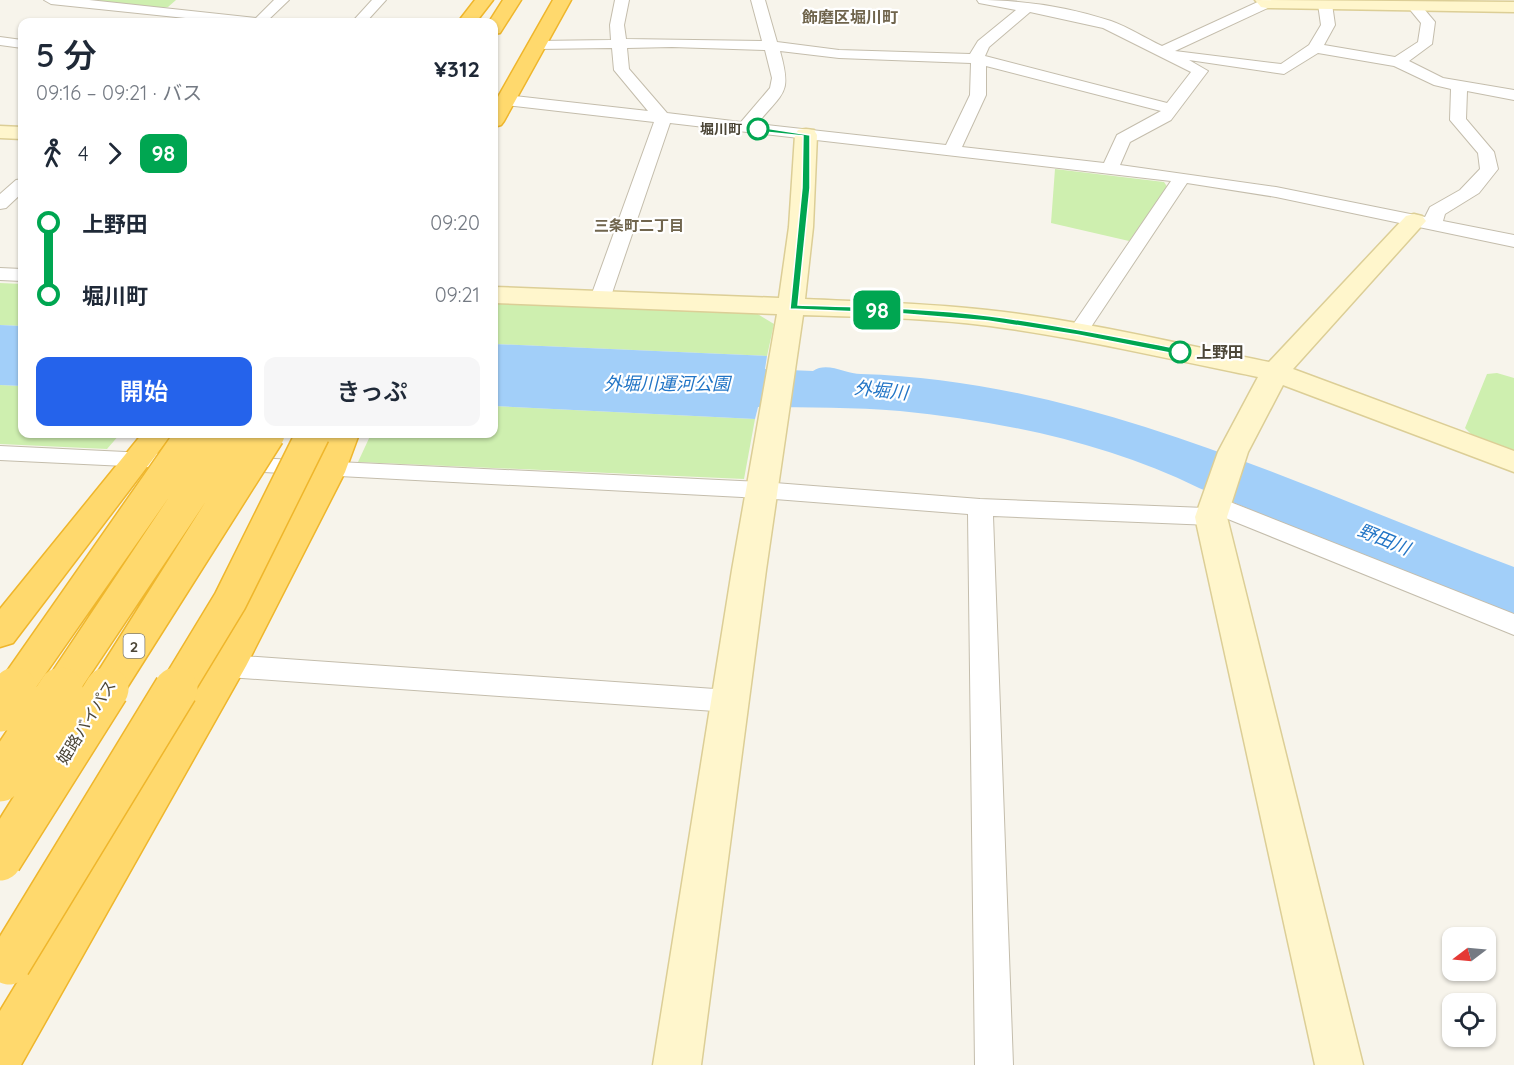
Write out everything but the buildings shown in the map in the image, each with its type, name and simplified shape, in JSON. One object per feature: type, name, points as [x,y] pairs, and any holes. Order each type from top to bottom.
[{"type":"highway","points":[[470,18],[484,0]]},
{"type":"highway","points":[[498,23],[512,0]]},
{"type":"highway","points":[[498,115],[562,0]]},
{"type":"highway","points":[[0,710],[190,438]]},
{"type":"highway","name":"2","points":[[0,780],[228,438]]},
{"type":"highway","name":"姫路バイパス","points":[[0,859],[265,438]]},
{"type":"highway","points":[[0,634],[147,446]]},
{"type":"highway","points":[[0,1056],[228,666],[331,447]]},
{"type":"highway","points":[[5,970],[230,601],[331,447]]},
{"type":"street","points":[[51,0],[218,18]]},
{"type":"street","points":[[162,18],[184,0]]},
{"type":"street","points":[[262,18],[282,0]]},
{"type":"street","points":[[363,18],[379,0]]},
{"type":"street","points":[[622,0],[617,26],[622,70],[663,118]]},
{"type":"street","points":[[745,128],[778,89],[780,78],[758,0]]},
{"type":"street","points":[[984,0],[1084,18],[1108,26],[1200,71],[1165,117],[1124,139],[1110,168]]},
{"type":"street","points":[[1164,52],[1265,1],[1325,4],[1375,2],[1414,6],[1484,3],[1514,7]]},
{"type":"street","points":[[1164,52],[1284,69],[1315,48],[1328,25],[1325,4]]},
{"type":"street","points":[[1398,62],[1425,44],[1428,22],[1414,6]]},
{"type":"street","points":[[952,150],[978,95],[977,54],[983,44],[1028,7]]},
{"type":"street","points":[[0,41],[18,43]]},
{"type":"street","points":[[537,45],[771,46],[839,54],[977,59],[1171,110]]},
{"type":"street","points":[[1315,48],[1398,62],[1439,82],[1459,87],[1514,94]]},
{"type":"street","points":[[1340,1065],[1213,510],[1233,452],[1275,372],[1423,223],[1436,211],[1467,196],[1480,184],[1489,169],[1486,152],[1458,120],[1459,87]]},
{"type":"street","points":[[506,100],[1182,177],[1276,192],[1514,241]]},
{"type":"street","points":[[600,299],[663,118]]},
{"type":"street","points":[[0,132],[18,133]]},
{"type":"street","points":[[677,1065],[761,490],[793,307],[806,188],[807,135]]},
{"type":"street","points":[[1078,332],[1182,177]]},
{"type":"street","points":[[0,204],[18,188]]},
{"type":"street","points":[[0,274],[18,275]]},
{"type":"street","points":[[498,295],[905,311],[988,318],[1078,332],[1275,372],[1514,462]]},
{"type":"street","points":[[0,453],[147,446],[331,447],[761,490],[980,507],[1213,510],[1514,625]]},
{"type":"street","points":[[980,507],[994,1065]]},
{"type":"street","points":[[228,666],[729,700]]},
{"type":"green space","points":[[93,0],[176,0],[168,7],[158,9]]},
{"type":"green space","points":[[1055,169],[1164,182],[1168,188],[1129,241],[1051,223]]},
{"type":"green space","points":[[0,283],[18,284],[18,326],[0,325]]},
{"type":"green space","points":[[498,303],[756,313],[774,324],[767,356],[498,344]]},
{"type":"green space","points":[[1497,373],[1514,378],[1514,452],[1474,437],[1465,428],[1487,374]]},
{"type":"green space","points":[[0,385],[18,386],[18,438],[117,438],[107,449],[0,444]]},
{"type":"green space","points":[[498,406],[755,419],[744,479],[358,462],[369,438],[498,438]]},
{"type":"water","points":[[0,325],[18,326],[18,386],[0,385]]},
{"type":"water","points":[[498,344],[767,356],[765,369],[813,371],[824,367],[855,373],[947,381],[1031,396],[1113,417],[1275,473],[1514,567],[1514,620],[1164,472],[1091,446],[977,421],[900,411],[758,407],[755,419],[498,406]]},
{"type":"bus line","name":"98","points":[[758,129],[807,135],[806,188],[793,307],[905,311],[988,318],[1078,332],[1180,352]]},
{"type":"place","name":"堀川町","points":[[758,129]]},
{"type":"place","name":"上野田","points":[[1180,352]]},
{"type":"district","name":"飾磨区堀川町","points":[[850,17]]},
{"type":"district","name":"三条町二丁目","points":[[639,225]]},
{"type":"water label","name":"外堀川運河公園","points":[[667,383]]},
{"type":"water label","name":"外堀川","points":[[881,390]]},
{"type":"water label","name":"野田川","points":[[1384,539]]}]
